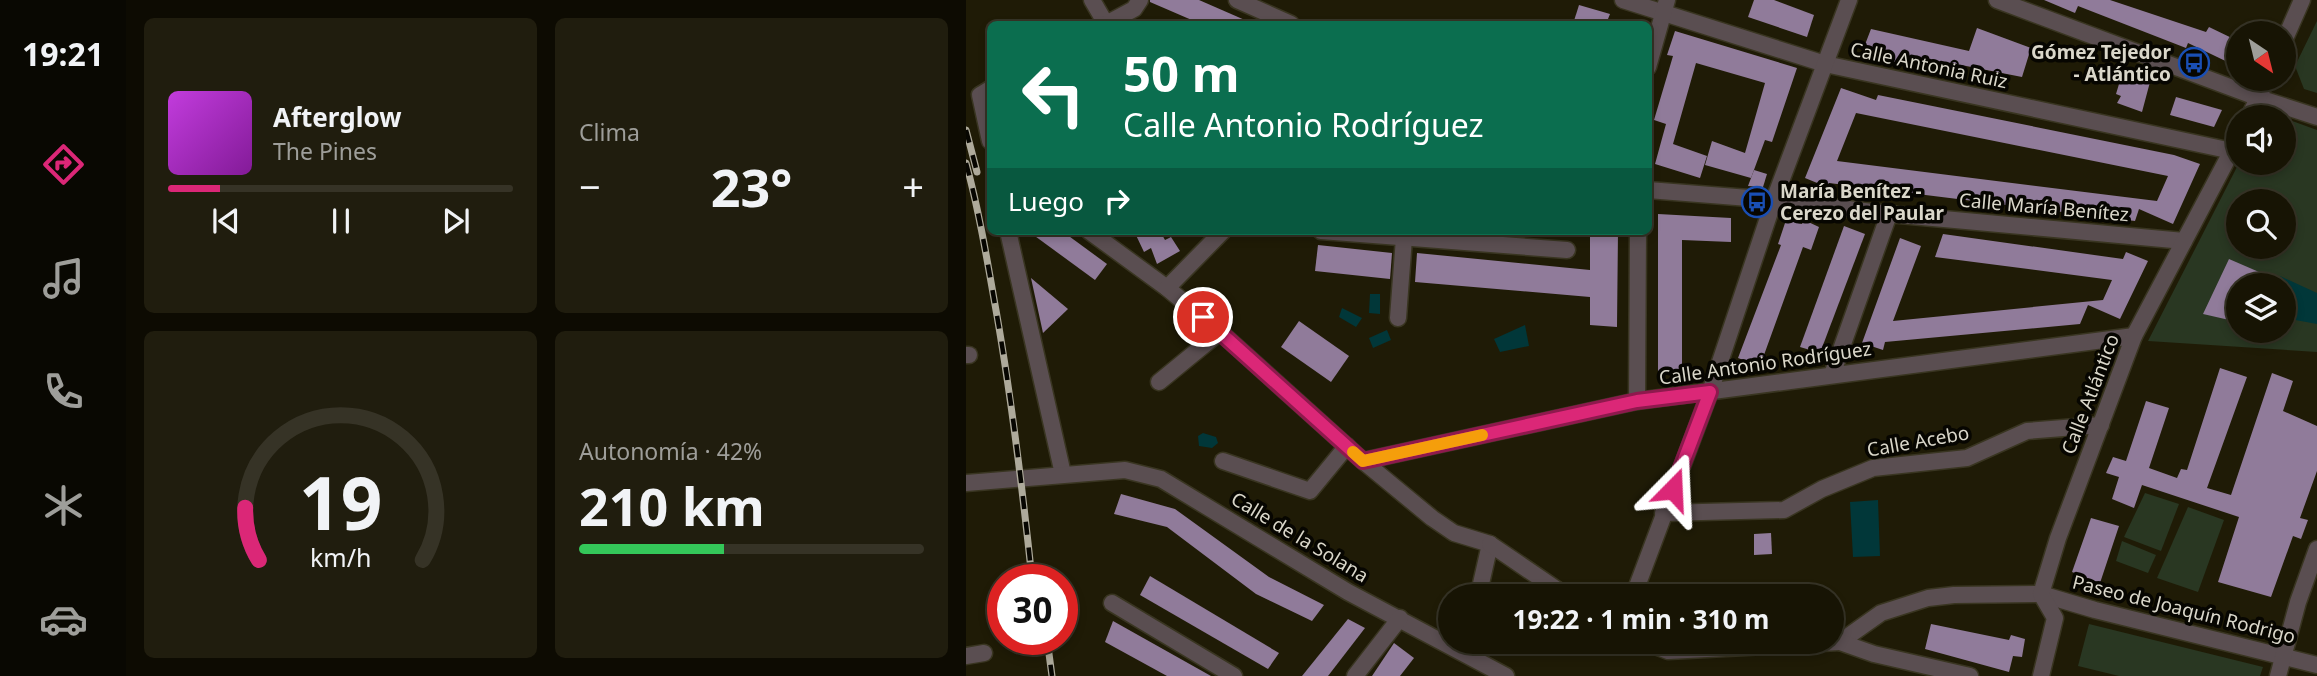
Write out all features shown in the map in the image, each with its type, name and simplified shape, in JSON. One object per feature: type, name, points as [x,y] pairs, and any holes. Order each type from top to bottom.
[{"type":"street","points":[[1092,0],[1104,21]]},
{"type":"street","points":[[1112,21],[1134,9],[1140,0]]},
{"type":"street","points":[[1237,0],[1284,21]]},
{"type":"street","name":"Calle Antonia Ruiz","points":[[1622,0],[1665,6],[1825,64],[2226,143]]},
{"type":"street","points":[[1638,584],[1710,392],[1774,200],[1849,0]]},
{"type":"street","points":[[1997,0],[2317,117]]},
{"type":"street","points":[[2293,21],[2302,0]]},
{"type":"street","points":[[1652,52],[1665,6]]},
{"type":"street","points":[[2255,105],[2262,91]]},
{"type":"street","points":[[985,92],[987,112]]},
{"type":"street","name":"Calle Atlántico","points":[[2041,594],[2134,336],[2226,162]]},
{"type":"street","name":"Calle María Benítez","points":[[1652,190],[2185,241]]},
{"type":"street","points":[[1832,375],[1889,214]]},
{"type":"street","points":[[1009,235],[1063,474]]},
{"type":"street","points":[[1094,235],[1167,288],[1220,332],[1363,461],[1432,518],[1454,533],[1490,544],[1549,584]]},
{"type":"street","points":[[1167,288],[1219,235]]},
{"type":"street","points":[[1368,235],[1567,250]]},
{"type":"street","points":[[1637,401],[1639,235]]},
{"type":"street","points":[[1398,318],[1404,238]]},
{"type":"street","points":[[1159,382],[1220,332]]},
{"type":"street","name":"Calle Antonio Rodríguez","points":[[1363,461],[1637,401],[2134,336]]},
{"type":"street","name":"Calle Acebo","points":[[1663,513],[1784,510],[1822,489],[1873,468],[1967,458],[2027,431],[2101,425]]},
{"type":"street","points":[[1223,461],[1310,491],[1347,446]]},
{"type":"street","name":"Calle de la Solana","points":[[966,483],[1125,470],[1161,479],[1348,592],[1438,635]]},
{"type":"street","points":[[1481,584],[1490,544]]},
{"type":"street","points":[[2278,676],[2298,602],[2317,549]]},
{"type":"street","points":[[2041,594],[2055,618],[2041,676]]},
{"type":"street","name":"Paseo de Joaquín Rodrigo","points":[[1844,639],[1881,612],[1928,598],[2041,594],[2317,665]]},
{"type":"street","points":[[1112,603],[1234,676]]},
{"type":"street","points":[[1355,676],[1400,618]]},
{"type":"street","points":[[1844,643],[1874,654],[1970,676]]},
{"type":"street","points":[[966,656],[984,653]]},
{"type":"street","name":"Calle de la Solana","points":[[1475,654],[1506,676]]},
{"type":"green space","points":[[2317,21],[2317,93],[2304,89],[2296,64]]},
{"type":"green space","points":[[2296,122],[2317,130],[2317,352],[2148,341],[2233,175],[2296,175]]},
{"type":"green space","points":[[2145,493],[2179,504],[2161,551],[2124,537]]},
{"type":"green space","points":[[2188,507],[2224,520],[2198,592],[2157,578]]},
{"type":"green space","points":[[2122,541],[2156,555],[2148,573],[2116,561]]},
{"type":"green space","points":[[2089,624],[2263,667],[2260,676],[2119,676],[2078,666]]},
{"type":"water","points":[[2296,283],[2317,293],[2317,324],[2296,320]]},
{"type":"water","points":[[1370,294],[1380,294],[1380,314],[1369,313]]},
{"type":"water","points":[[1342,308],[1362,318],[1356,327],[1339,317]]},
{"type":"water","points":[[1525,325],[1529,346],[1500,352],[1494,339]]},
{"type":"water","points":[[1387,330],[1391,340],[1373,348],[1369,338]]},
{"type":"water","points":[[1203,433],[1216,437],[1218,443],[1212,448],[1199,446],[1198,436]]},
{"type":"water","points":[[1878,500],[1880,556],[1853,557],[1850,502]]},
{"type":"building","points":[[1199,0],[1247,21],[1194,21],[1150,2]]},
{"type":"building","points":[[1754,0],[1774,0],[1814,15],[1807,37],[1748,17]]},
{"type":"building","points":[[2044,0],[2110,0],[2206,32],[2209,27],[2226,35],[2226,61],[2188,43],[2186,48],[2078,6],[2075,13]]},
{"type":"building","points":[[1579,5],[1610,14],[1607,21],[1574,21]]},
{"type":"building","points":[[1977,28],[2031,48],[2022,77],[1951,63],[1948,73],[1861,55],[1871,29],[1969,51]]},
{"type":"building","points":[[1675,31],[1797,68],[1772,142],[1765,140],[1751,178],[1705,165],[1712,141],[1745,153],[1765,83],[1696,63],[1673,144],[1707,156],[1700,178],[1655,164],[1666,124],[1654,120],[1673,56],[1667,55]]},
{"type":"building","points":[[2122,74],[2150,82],[2142,112],[2117,103],[2121,96],[2116,94]]},
{"type":"building","points":[[1841,88],[1876,100],[1878,95],[2174,155],[2200,164],[2173,224],[2139,209],[2135,221],[1829,183],[1827,187],[1805,178]],"holes":[[[1856,113],[2168,176],[2157,201],[1837,161]]]},
{"type":"building","points":[[2176,97],[2222,110],[2214,127],[2170,115]]},
{"type":"building","points":[[1754,170],[1767,174],[1763,187],[1748,186]]},
{"type":"building","points":[[1658,214],[1731,218],[1731,242],[1682,240],[1682,375],[1658,375]]},
{"type":"building","points":[[1786,220],[1802,224],[1804,220],[1819,227],[1811,250],[1803,247],[1760,366],[1738,358],[1781,245],[1778,244]]},
{"type":"building","points":[[1844,226],[1865,234],[1820,353],[1800,347]]},
{"type":"building","points":[[1943,234],[2123,259],[2126,252],[2148,261],[2120,319],[2088,305],[2080,324],[1885,342],[1883,350],[1862,343],[1900,238],[1921,246],[1893,321],[2103,300],[2112,280],[1935,257]]},
{"type":"building","points":[[1033,235],[1067,235],[1107,264],[1095,280]]},
{"type":"building","points":[[1136,235],[1162,235],[1165,240],[1171,237],[1180,251],[1157,264],[1151,248],[1144,252]]},
{"type":"building","points":[[1590,235],[1618,235],[1617,327],[1590,325],[1590,297],[1415,282],[1417,253],[1590,270]]},
{"type":"building","points":[[1318,245],[1392,253],[1390,279],[1315,271]]},
{"type":"building","points":[[2229,259],[2261,273],[2226,273],[2226,319],[2203,314]]},
{"type":"building","points":[[1031,278],[1068,309],[1043,333]]},
{"type":"building","points":[[1299,321],[1349,356],[1331,382],[1281,347]]},
{"type":"building","points":[[2220,368],[2247,377],[2207,488],[2231,495],[2272,373],[2293,381],[2283,411],[2317,426],[2317,471],[2300,518],[2308,520],[2301,539],[2293,536],[2271,597],[2218,582],[2239,517],[2142,485],[2134,508],[2112,499],[2119,477],[2106,473],[2113,457],[2126,461],[2146,401],[2169,408],[2149,468],[2177,478],[2181,469],[2187,470]]},
{"type":"building","points":[[1121,494],[1175,509],[1269,577],[1324,605],[1312,621],[1256,594],[1167,527],[1114,514]]},
{"type":"building","points":[[2091,518],[2119,526],[2100,583],[2072,572]]},
{"type":"building","points":[[1771,533],[1772,554],[1754,555],[1754,534]]},
{"type":"building","points":[[1150,576],[1279,653],[1268,669],[1140,595]]},
{"type":"building","points":[[1348,619],[1365,628],[1328,676],[1302,676]]},
{"type":"building","points":[[1113,621],[1211,676],[1167,676],[1105,642]]},
{"type":"building","points":[[1931,624],[2009,640],[2011,635],[2025,639],[2022,657],[2013,656],[2009,672],[1925,649]]},
{"type":"building","points":[[1394,643],[1414,658],[1400,676],[1372,676]]},
{"type":"railway","points":[[966,130],[977,172]]},
{"type":"railway","points":[[966,163],[982,230],[1006,369],[1030,564]]},
{"type":"railway","points":[[1049,655],[1052,676]]},
{"type":"slow traffic","points":[[1353,452],[1363,461],[1482,435]]},
{"type":"place","name":"Gómez Tejedor - Atlántico","points":[[2194,63]]},
{"type":"place","name":"María Benítez - Cerezo del Paular","points":[[1757,202]]},
{"type":"route","points":[[1203,317],[1363,461],[1637,401],[1710,392],[1673,489]]}]
